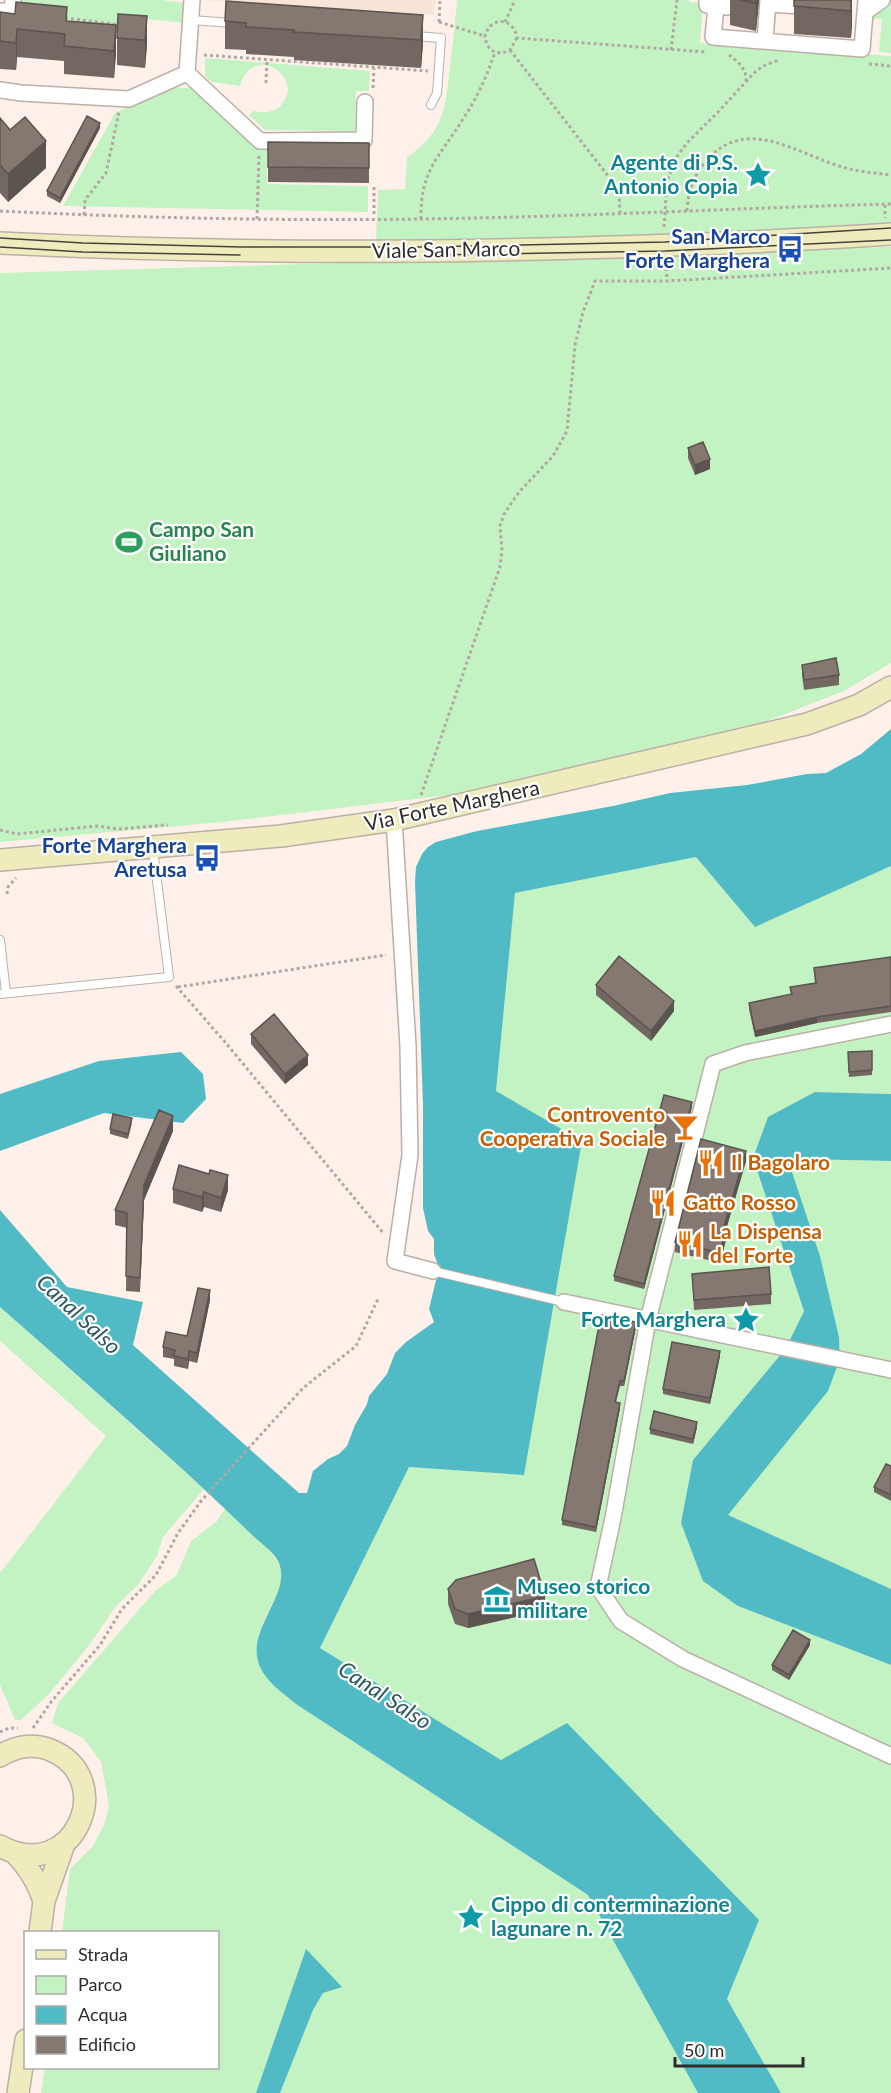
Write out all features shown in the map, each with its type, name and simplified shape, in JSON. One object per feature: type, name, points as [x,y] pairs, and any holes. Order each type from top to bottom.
[{"type":"street","points":[[0,11],[12,11],[13,0]]},
{"type":"street","points":[[192,0],[187,73],[260,141],[364,140],[369,96]]},
{"type":"street","points":[[765,41],[768,2],[819,8],[820,0]]},
{"type":"street","points":[[717,2],[713,37],[862,49],[866,6],[882,0]]},
{"type":"street","points":[[0,90],[129,99],[187,73]]},
{"type":"street","name":"Viale San Marco","points":[[0,243],[232,251],[422,251],[665,246],[891,234]]},
{"type":"street","name":"Via Forte Marghera","points":[[0,860],[281,836],[394,820],[807,724],[859,705],[891,687]]},
{"type":"street","points":[[394,820],[408,1046],[410,1155],[395,1261],[433,1271]]},
{"type":"street","points":[[891,1024],[745,1053],[713,1064],[648,1320],[613,1518],[598,1587],[621,1621],[683,1659],[891,1756]]},
{"type":"street","points":[[564,1302],[891,1370]]},
{"type":"street","points":[[0,1756],[25,1746],[54,1751],[74,1767],[84,1788],[84,1814],[75,1832],[64,1844],[48,1853],[36,1855],[7,1850]]},
{"type":"street","points":[[40,1931],[44,1901],[64,1844]]},
{"type":"street","points":[[7,1850],[29,1868],[38,1882],[44,1901]]},
{"type":"street","points":[[18,2093],[24,2053]]},
{"type":"lane","points":[[191,20],[238,23]]},
{"type":"lane","points":[[403,35],[441,38],[437,93],[431,105]]},
{"type":"lane","points":[[0,940],[3,993],[169,977],[153,848]]},
{"type":"lane","points":[[433,1271],[564,1302]]},
{"type":"path","points":[[438,38],[440,0]]},
{"type":"path","points":[[504,21],[515,0]]},
{"type":"path","points":[[671,50],[677,0]]},
{"type":"path","points":[[56,17],[122,25]]},
{"type":"path","points":[[504,21],[513,26],[517,38],[510,50],[504,53],[495,52],[488,46],[485,36],[490,25],[504,21]]},
{"type":"path","points":[[439,22],[485,36]]},
{"type":"path","points":[[517,38],[715,53]]},
{"type":"path","points":[[510,50],[619,190],[620,213]]},
{"type":"path","points":[[421,219],[424,181],[478,94],[495,52]]},
{"type":"path","points":[[188,53],[439,72]]},
{"type":"path","points":[[735,55],[726,54],[741,65],[746,76],[745,82]]},
{"type":"path","points":[[663,212],[671,168],[681,150],[763,66],[787,58],[775,57]]},
{"type":"path","points":[[266,82],[267,60]]},
{"type":"path","points":[[369,96],[374,68]]},
{"type":"path","points":[[84,215],[86,200],[106,173],[122,99]]},
{"type":"path","points":[[687,211],[689,188],[702,166],[712,155],[739,140],[766,139],[847,169],[891,176]]},
{"type":"path","points":[[257,219],[260,141]]},
{"type":"path","points":[[374,185],[374,214]]},
{"type":"path","points":[[0,211],[257,219],[421,219],[891,204]]},
{"type":"path","points":[[666,261],[667,281]]},
{"type":"path","points":[[414,795],[422,791],[500,567],[502,550],[500,526],[504,514],[519,492],[553,456],[567,431],[575,345],[583,312],[595,281],[667,281],[891,268]]},
{"type":"path","points":[[0,830],[17,834],[97,826],[118,829],[175,825]]},
{"type":"path","points":[[178,987],[402,952]]},
{"type":"path","points":[[169,977],[397,1250]]},
{"type":"path","points":[[33,1728],[51,1702],[100,1645],[122,1609],[156,1575],[178,1533],[201,1501],[303,1388],[356,1346],[378,1299]]},
{"type":"shaded area","points":[[204,0],[436,0],[434,15]]},
{"type":"green space","points":[[19,0],[161,0],[188,3],[185,23],[119,16],[115,50],[19,6]]},
{"type":"green space","points":[[457,0],[689,0],[689,2],[703,3],[700,43],[891,56],[891,226],[515,241],[376,241],[378,190],[405,189],[407,157],[429,138],[441,117],[447,93]]},
{"type":"green space","points":[[891,0],[891,53],[879,52],[882,19],[868,18]]},
{"type":"green space","points":[[205,58],[370,71],[369,91],[356,91],[355,131],[265,130],[249,115],[254,111],[271,111],[280,106],[287,95],[287,84],[283,75],[265,65],[255,66],[246,73],[240,86],[212,82],[205,76]]},
{"type":"green space","points":[[172,87],[199,89],[268,144],[267,184],[368,186],[368,212],[63,206],[115,113]]},
{"type":"green space","points":[[891,247],[891,663],[844,691],[765,722],[449,795],[222,822],[0,842],[0,273]]},
{"type":"green space","name":"Forte Marghera","points":[[696,857],[755,927],[891,866],[891,1094],[815,1092],[753,1158],[804,1311],[786,1348],[693,1460],[738,1606],[891,1665],[891,2093],[781,2093],[727,1999],[759,1920],[320,1648],[409,1467],[524,1475],[496,1091],[515,893]]},
{"type":"green space","points":[[800,1159],[891,1161],[891,1589],[727,1515],[840,1359],[839,1337],[820,1256],[792,1172],[794,1164]]},
{"type":"green space","points":[[0,1307],[204,1489],[163,1537],[157,1556],[138,1585],[116,1606],[90,1644],[50,1693],[21,1720],[15,1720],[0,1685],[0,1573],[106,1436],[0,1341]]},
{"type":"green space","points":[[225,1509],[265,1546],[281,1570],[278,1593],[265,1618],[257,1645],[262,1667],[275,1686],[296,1704],[588,1895],[698,2093],[280,2093],[313,2010],[323,1993],[306,1949],[256,2093],[41,2093],[45,2069],[219,2069],[219,1931],[62,1931],[70,1869],[92,1847],[104,1825],[109,1806],[101,1762],[83,1738],[52,1723],[58,1703],[155,1591],[176,1576],[191,1541],[217,1521]]},
{"type":"water","name":"Canal Salso","points":[[891,729],[891,866],[755,927],[696,857],[515,893],[496,1091],[582,1141],[524,1475],[409,1467],[320,1648],[501,1760],[567,1723],[759,1920],[727,1999],[781,2093],[698,2093],[588,1895],[296,1704],[268,1679],[261,1669],[257,1654],[258,1639],[281,1581],[280,1567],[273,1554],[180,1467],[0,1307],[0,1210],[67,1287],[143,1302],[133,1345],[299,1493],[307,1493],[313,1471],[347,1446],[369,1396],[387,1374],[395,1353],[434,1322],[429,1309],[439,1268],[434,1254],[434,1239],[428,1231],[423,1208],[423,1104],[415,882],[416,867],[422,854],[436,842],[477,831],[670,793],[747,785],[807,774],[826,773],[861,754]]},
{"type":"water","points":[[181,1052],[203,1074],[206,1099],[183,1123],[104,1113],[0,1151],[0,1094],[99,1061]]},
{"type":"water","points":[[815,1092],[891,1094],[891,1161],[801,1159],[794,1164],[792,1172],[820,1256],[839,1337],[840,1359],[828,1391],[728,1515],[891,1589],[891,1665],[738,1606],[703,1581],[681,1523],[693,1460],[786,1348],[804,1311],[753,1158],[768,1117]]},
{"type":"water","points":[[306,1949],[342,1987],[323,1993],[313,2010],[280,2093],[256,2093]]},
{"type":"building","points":[[740,0],[756,0],[756,3]]},
{"type":"building","points":[[794,0],[851,0],[851,11],[794,6]]},
{"type":"building","points":[[226,1],[423,15],[421,40],[246,27],[246,23],[225,21]]},
{"type":"building","points":[[16,2],[67,7],[66,21],[116,25],[114,51],[64,46],[65,34],[17,29],[16,43],[0,41],[0,12],[15,14]]},
{"type":"building","points":[[118,14],[147,16],[145,40],[117,38]]},
{"type":"building","points":[[87,116],[100,123],[60,198],[47,191]]},
{"type":"building","points":[[25,117],[46,141],[8,174],[0,165],[0,118],[10,130]]},
{"type":"building","points":[[268,142],[369,143],[369,168],[268,167]]},
{"type":"building","points":[[703,442],[710,459],[695,465],[688,448]]},
{"type":"building","points":[[836,658],[839,675],[804,680],[802,665]]},
{"type":"building","points":[[619,956],[674,1001],[651,1031],[596,985]]},
{"type":"building","points":[[891,957],[891,1006],[817,1017],[755,1031],[749,1003],[792,994],[790,987],[816,983],[814,968]]},
{"type":"building","points":[[274,1014],[308,1055],[285,1074],[251,1034]]},
{"type":"building","points":[[872,1051],[872,1070],[849,1072],[848,1052]]},
{"type":"building","points":[[664,1095],[692,1102],[644,1284],[614,1276]]},
{"type":"building","points":[[159,1110],[173,1116],[144,1185],[140,1278],[126,1276],[127,1213],[115,1210]]},
{"type":"building","points":[[113,1114],[132,1118],[128,1134],[110,1129]]},
{"type":"building","points":[[701,1139],[746,1151],[723,1230],[726,1230],[720,1253],[675,1242]]},
{"type":"building","points":[[179,1165],[209,1174],[210,1170],[228,1175],[221,1198],[204,1192],[202,1197],[173,1189]]},
{"type":"building","points":[[769,1267],[771,1294],[694,1300],[692,1274]]},
{"type":"building","points":[[198,1288],[210,1290],[197,1353],[189,1351],[188,1359],[174,1356],[175,1350],[163,1347],[166,1332],[187,1336]]},
{"type":"building","points":[[601,1315],[636,1322],[624,1381],[620,1381],[615,1402],[620,1403],[596,1527],[562,1520]]},
{"type":"building","points":[[672,1342],[720,1351],[710,1398],[663,1389]]},
{"type":"building","points":[[654,1411],[697,1422],[693,1439],[650,1429]]},
{"type":"building","points":[[886,1464],[891,1466],[891,1495],[874,1487]]},
{"type":"building","points":[[534,1559],[545,1596],[468,1614],[455,1609],[448,1589],[456,1580]]},
{"type":"building","points":[[793,1630],[810,1640],[789,1675],[772,1665]]},
{"type":"tram line","points":[[0,238],[83,243],[241,247],[422,247],[665,242],[891,228]]},
{"type":"tram line","points":[[435,255],[665,251],[891,240]]},
{"type":"tram line","points":[[0,247],[83,252],[240,255]]},
{"type":"place","name":"Agente di P.S. Antonio Copia","points":[[758,175]]},
{"type":"place","name":"San Marco Forte Marghera","points":[[790,249]]},
{"type":"place","name":"Campo San Giuliano","points":[[129,542]]},
{"type":"place","name":"Forte Marghera Aretusa","points":[[207,858]]},
{"type":"place","name":"Controvento Cooperativa Sociale","points":[[685,1127]]},
{"type":"place","name":"Il Bagolaro","points":[[711,1163]]},
{"type":"place","name":"Gatto Rosso","points":[[663,1203]]},
{"type":"place","name":"La Dispensa del Forte","points":[[690,1244]]},
{"type":"place","name":"Forte Marghera","points":[[746,1320]]},
{"type":"place","name":"Museo storico militare","points":[[497,1599]]},
{"type":"place","name":"Cippo di conterminazione lagunare n. 72","points":[[471,1917]]}]
